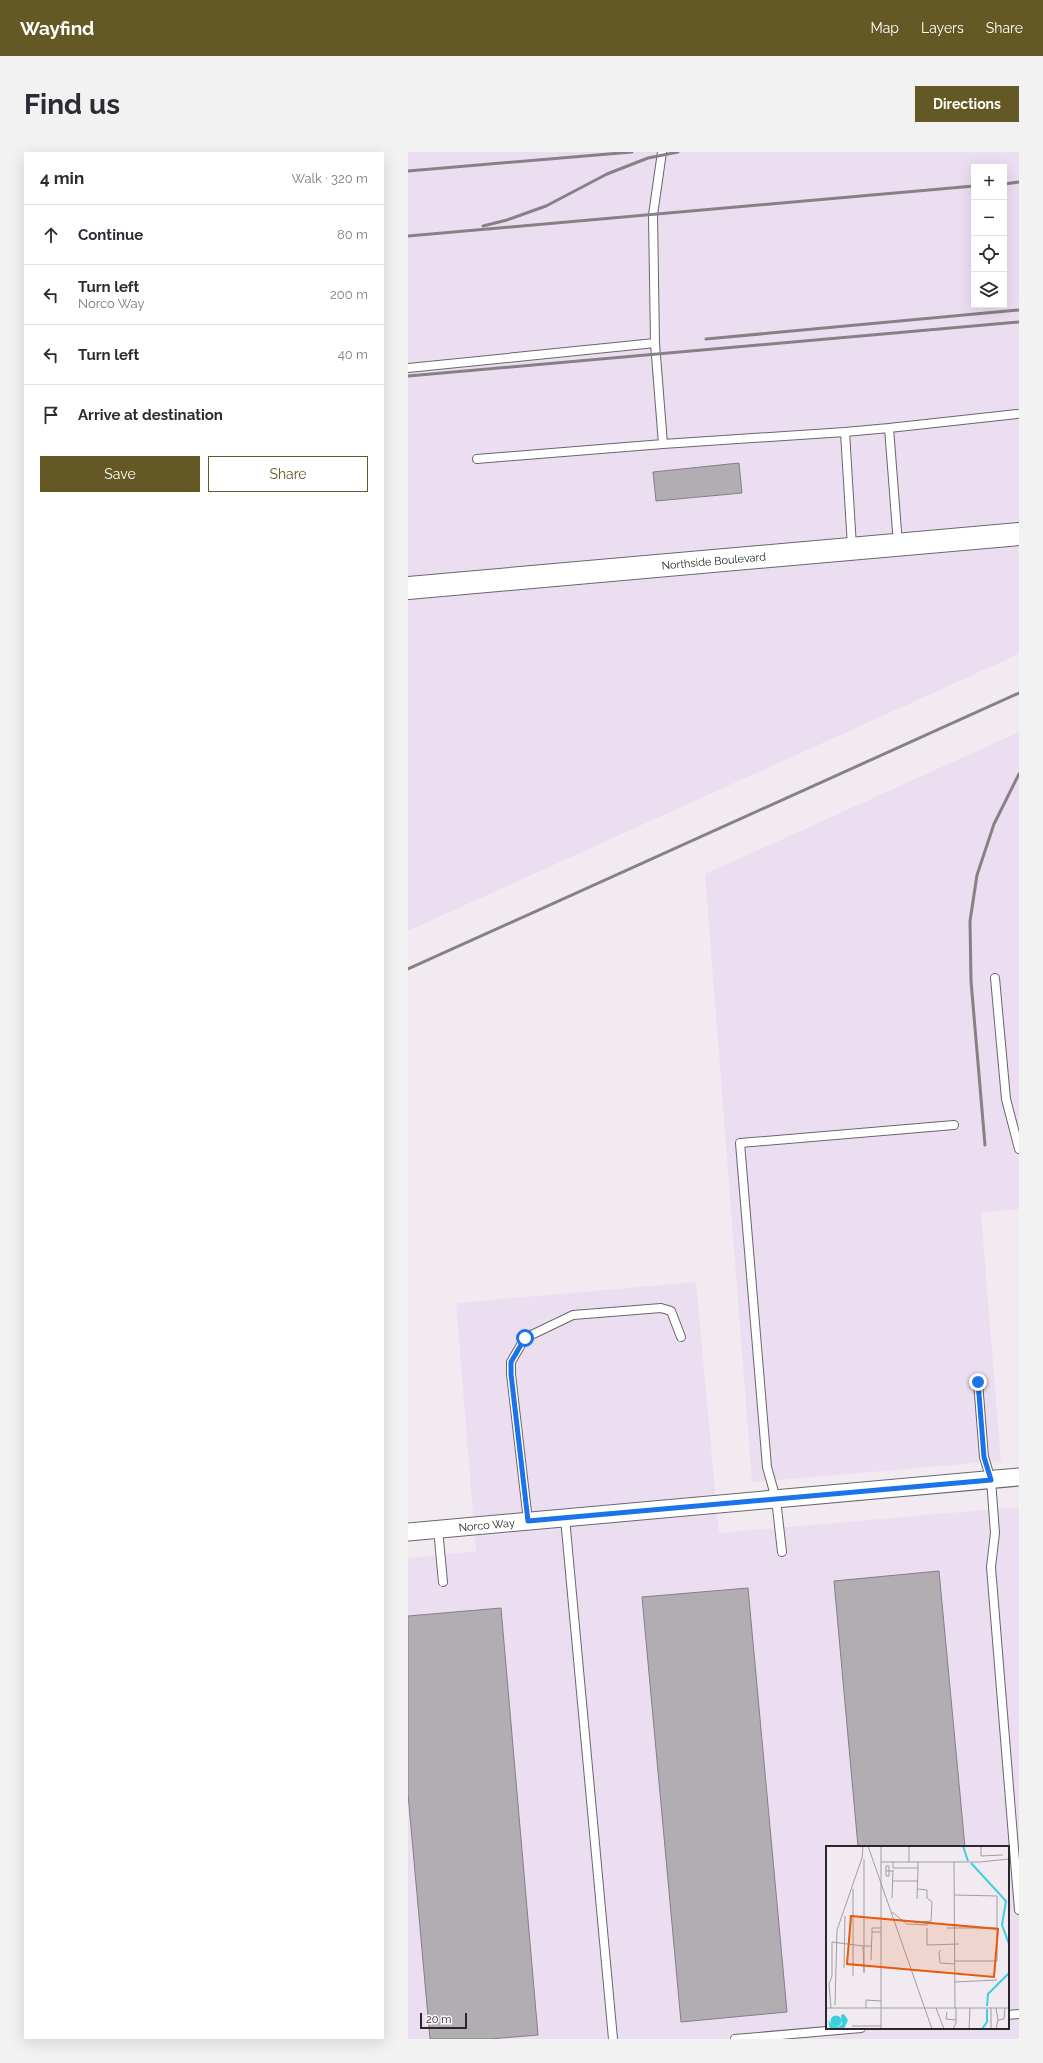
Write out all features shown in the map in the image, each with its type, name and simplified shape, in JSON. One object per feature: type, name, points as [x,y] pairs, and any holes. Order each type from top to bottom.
[{"type":"main road","name":"Northside Boulevard","points":[[408,588],[1019,534]]},
{"type":"street","name":"Norco Way","points":[[408,1532],[1019,1477]]},
{"type":"lane","points":[[662,152],[653,215],[655,343],[663,444]]},
{"type":"lane","points":[[408,368],[655,343]]},
{"type":"lane","points":[[477,459],[663,444],[844,432],[1017,414]]},
{"type":"lane","points":[[889,428],[898,544]]},
{"type":"lane","points":[[844,432],[852,548]]},
{"type":"lane","points":[[995,978],[1006,1099],[1019,1149]]},
{"type":"lane","points":[[782,1552],[776,1499],[767,1467],[740,1144],[954,1125]]},
{"type":"lane","points":[[528,1521],[511,1374],[511,1362],[525,1338],[573,1315],[661,1308],[671,1311],[681,1337]]},
{"type":"lane","points":[[978,1382],[984,1457],[991,1480],[995,1534],[991,1567],[1019,1910]]},
{"type":"lane","points":[[565,1518],[613,2039]]},
{"type":"lane","points":[[438,1529],[443,1582]]},
{"type":"lane","points":[[1009,2015],[1019,2014]]},
{"type":"lane","points":[[735,2039],[850,2029]]},
{"type":"shaded area","points":[[408,152],[1019,152],[1019,654],[408,931]]},
{"type":"shaded area","points":[[1019,732],[1019,1209],[981,1213],[1001,1461],[752,1482],[705,874]]},
{"type":"shaded area","points":[[696,1282],[719,1533],[1019,1507],[1019,2039],[408,2039],[408,1558],[476,1551],[456,1303]]},
{"type":"building","points":[[739,463],[742,493],[656,501],[653,472]]},
{"type":"building","points":[[939,1571],[965,1846],[858,1846],[834,1581]]},
{"type":"building","points":[[748,1588],[787,2012],[681,2022],[642,1597]]},
{"type":"building","points":[[501,1608],[538,2035],[490,2039],[430,2039],[408,1794],[408,1616]]},
{"type":"railway","points":[[408,171],[632,152]]},
{"type":"railway","points":[[483,226],[507,220],[546,206],[607,174],[648,158],[678,152]]},
{"type":"railway","points":[[1007,184],[1019,182]]},
{"type":"railway","points":[[408,236],[971,186]]},
{"type":"railway","points":[[706,339],[1019,310]]},
{"type":"railway","points":[[408,376],[1019,322]]},
{"type":"railway","points":[[408,969],[1019,693]]},
{"type":"railway","points":[[985,1145],[971,981],[970,921],[977,875],[994,824],[1019,774]]},
{"type":"route","points":[[525,1338],[511,1362],[511,1374],[528,1521],[991,1480],[984,1457],[978,1382]]}]
